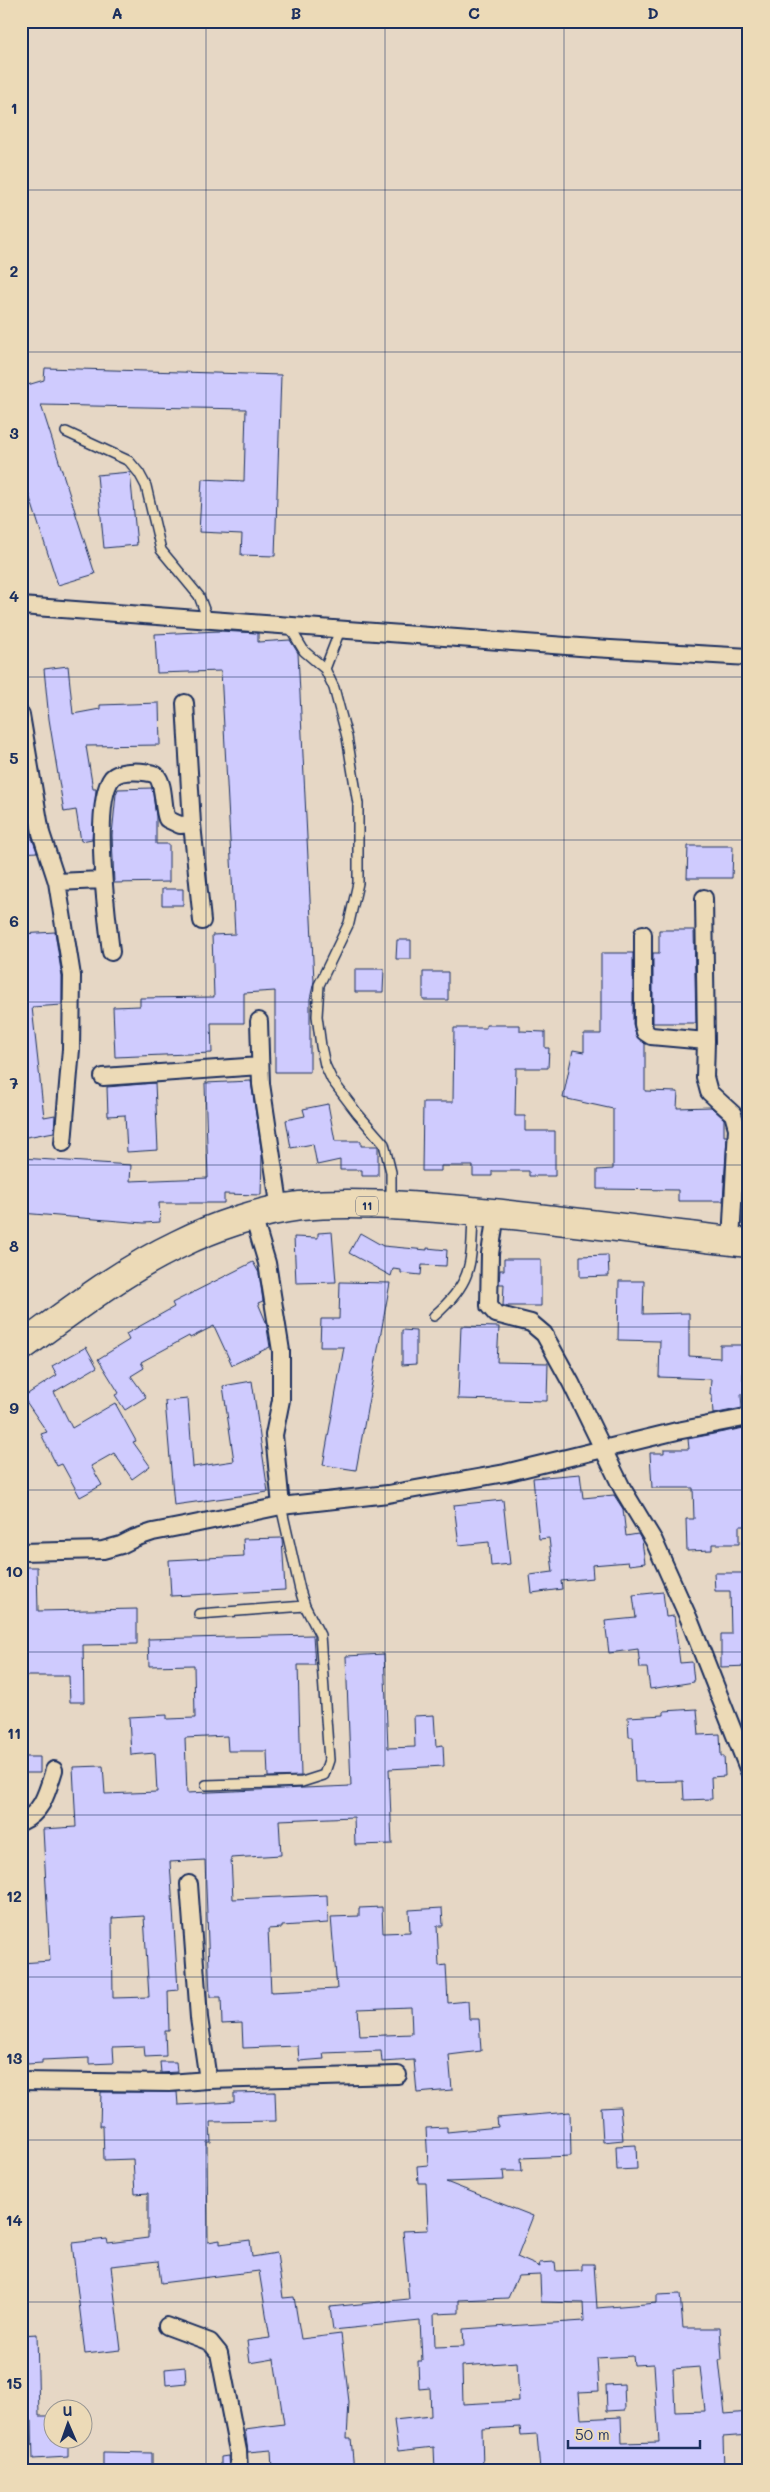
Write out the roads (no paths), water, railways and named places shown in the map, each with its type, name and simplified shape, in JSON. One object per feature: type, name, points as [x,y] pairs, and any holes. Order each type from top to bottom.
[{"type":"highway","name":"11","points":[[21,1347],[90,1297],[146,1261],[180,1243],[253,1216],[298,1206],[328,1204],[391,1206],[484,1212],[740,1242]]},
{"type":"street","points":[[21,606],[594,648],[749,657]]},
{"type":"street","points":[[185,703],[192,824],[202,921]]},
{"type":"street","points":[[21,715],[40,833],[57,882],[72,976],[71,1049],[63,1144]]},
{"type":"street","points":[[111,952],[102,880],[103,812],[109,783],[114,776],[143,772],[156,775],[162,786],[163,808],[167,819],[180,825],[192,824]]},
{"type":"street","points":[[57,882],[102,880]]},
{"type":"street","points":[[704,898],[706,1085],[715,1099],[728,1107],[733,1114],[737,1128],[740,1242]]},
{"type":"street","points":[[643,934],[643,1024],[646,1032],[651,1036],[706,1041]]},
{"type":"street","points":[[259,1022],[261,1084],[280,1210]]},
{"type":"street","points":[[103,1077],[260,1066]]},
{"type":"street","points":[[484,1212],[490,1254],[489,1306],[496,1314],[531,1323],[544,1334],[570,1382],[602,1450],[654,1541],[689,1619],[749,1771]]},
{"type":"street","points":[[253,1216],[267,1263],[281,1351],[281,1400],[274,1435],[281,1506]]},
{"type":"street","points":[[21,1552],[103,1550],[121,1546],[135,1538],[153,1532],[281,1506],[427,1487],[504,1474],[677,1431],[749,1417]]},
{"type":"street","points":[[21,1822],[30,1818],[41,1807],[54,1770]]},
{"type":"street","points":[[188,1884],[199,2018],[208,2080]]},
{"type":"street","points":[[21,2081],[169,2083],[208,2080],[398,2075]]},
{"type":"street","points":[[167,2326],[210,2342],[219,2353],[238,2451],[238,2471]]},
{"type":"lane","points":[[66,432],[128,460],[139,473],[146,486],[161,550],[199,596],[208,620]]},
{"type":"lane","points":[[289,626],[304,650],[325,669],[334,688],[347,737],[358,804],[358,882],[349,924],[319,985],[317,1016],[325,1064],[332,1080],[356,1113],[384,1144],[391,1172],[391,1206]]},
{"type":"lane","points":[[325,669],[340,630]]},
{"type":"lane","points":[[434,1316],[454,1298],[466,1279],[484,1212]]},
{"type":"lane","points":[[206,1785],[302,1782],[324,1775],[329,1760],[324,1664],[320,1635],[305,1606],[281,1506]]},
{"type":"lane","points":[[199,1614],[305,1606]]}]
